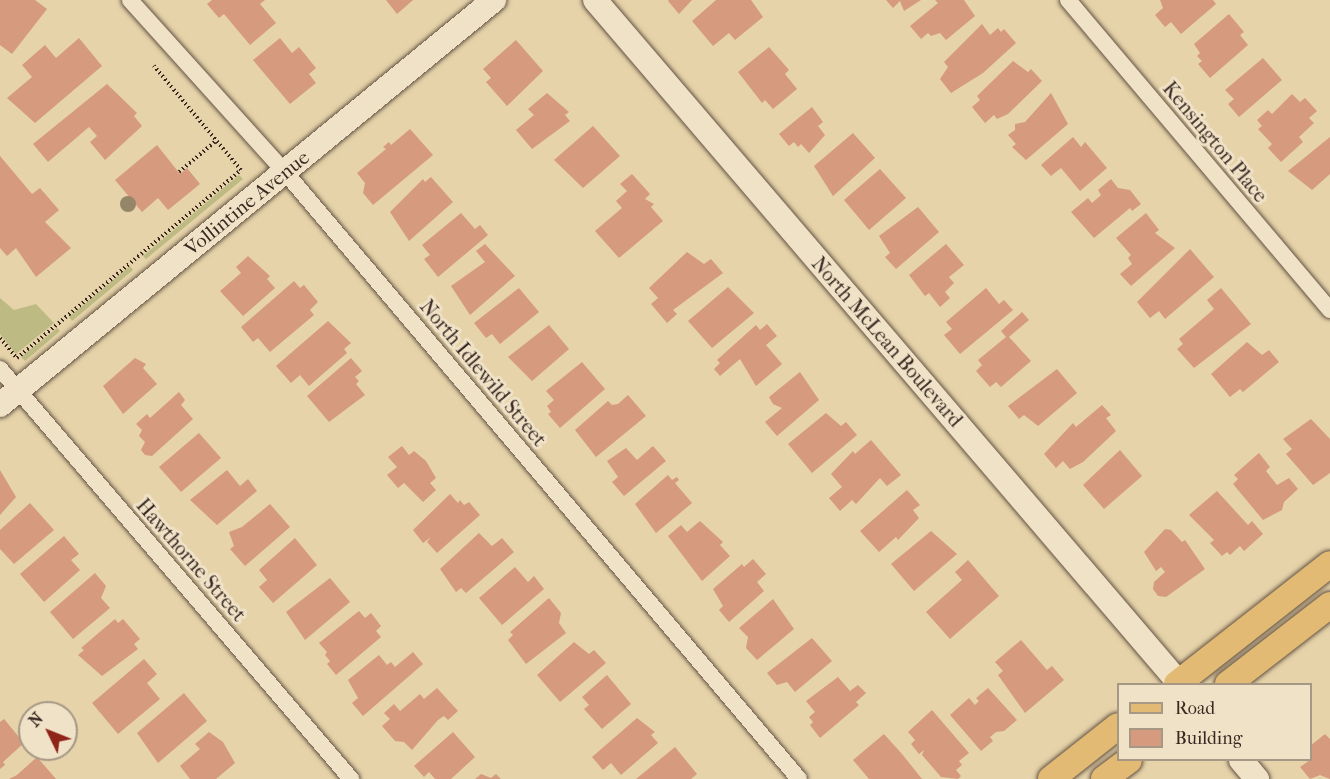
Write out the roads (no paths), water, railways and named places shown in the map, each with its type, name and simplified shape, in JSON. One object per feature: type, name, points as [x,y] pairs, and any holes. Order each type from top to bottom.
[{"type":"main road","name":"Vollintine Avenue","points":[[9,398],[494,0]]},
{"type":"main road","name":"North McLean Boulevard","points":[[595,0],[1178,683]]},
{"type":"main road","points":[[1180,683],[1330,564]]},
{"type":"main road","points":[[1229,683],[1330,605]]},
{"type":"main road","points":[[1051,779],[1117,728]]},
{"type":"main road","points":[[1104,779],[1126,761]]},
{"type":"main road","points":[[1243,761],[1257,779]]},
{"type":"street","name":"North Idlewild Street","points":[[130,0],[285,172],[799,779]]},
{"type":"street","name":"Kensington Place","points":[[1068,0],[1330,310]]},
{"type":"street","name":"Hawthorne Street","points":[[0,369],[9,398],[351,779]]}]
